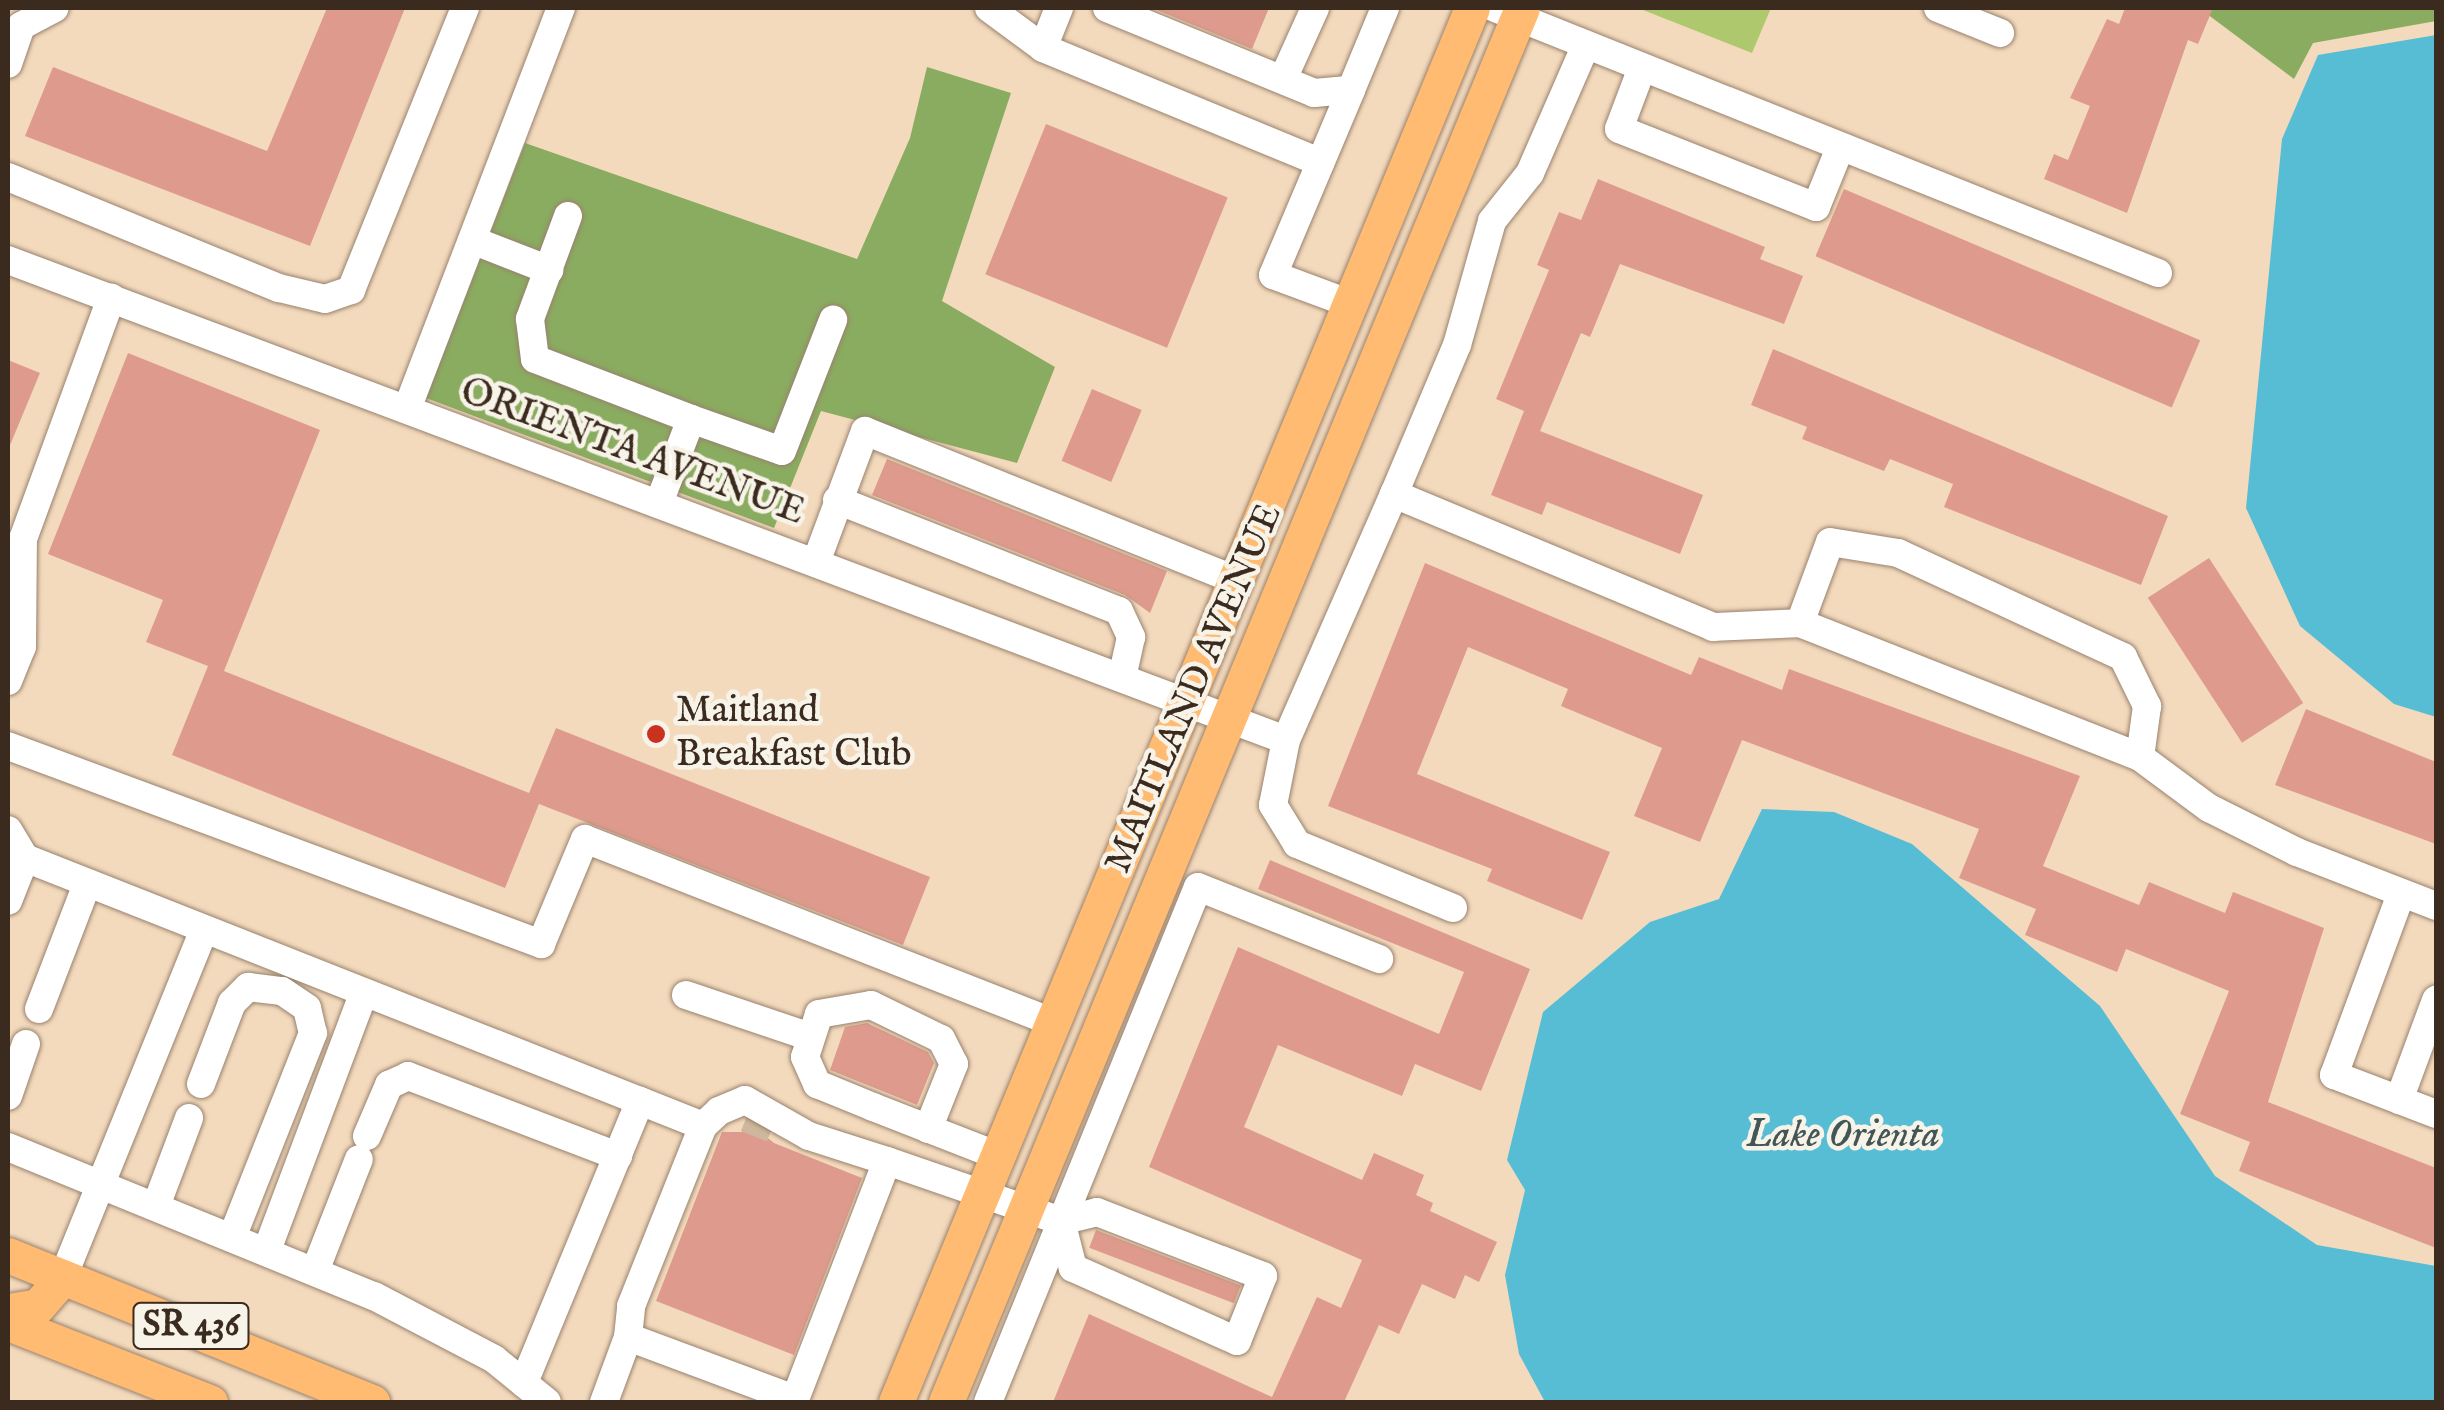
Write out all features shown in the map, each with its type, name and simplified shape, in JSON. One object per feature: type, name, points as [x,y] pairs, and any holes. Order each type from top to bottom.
[{"type":"main road","name":"MAITLAND AVENUE","points":[[896,1402],[1050,1021],[1472,8]]},
{"type":"main road","name":"MAITLAND AVENUE","points":[[946,1402],[1228,722],[1512,11]]},
{"type":"main road","name":"SR 436","points":[[8,1255],[372,1402]]},
{"type":"main road","points":[[8,1312],[38,1306],[63,1276]]},
{"type":"main road","name":"SR 436","points":[[8,1323],[210,1402]]},
{"type":"street","points":[[8,64],[20,26],[55,8]]},
{"type":"street","points":[[8,177],[279,288],[325,299],[351,290],[465,8]]},
{"type":"street","points":[[407,409],[561,8]]},
{"type":"street","points":[[989,8],[1043,48],[1320,162]]},
{"type":"street","points":[[1043,48],[1059,8]]},
{"type":"street","points":[[1107,8],[1314,92],[1351,90]]},
{"type":"street","points":[[1283,79],[1315,8]]},
{"type":"street","points":[[1351,304],[1272,275],[1385,8]]},
{"type":"street","points":[[1939,8],[2000,32]]},
{"type":"street","points":[[1512,11],[1642,68],[2158,273]]},
{"type":"street","points":[[1453,908],[1332,862],[1278,825],[1271,790],[1286,740],[1457,345],[1492,221],[1530,173],[1586,45]]},
{"type":"street","points":[[1642,68],[1619,130],[1816,208],[1840,148]]},
{"type":"street","points":[[568,216],[530,318],[535,359],[782,451],[833,320]]},
{"type":"street","points":[[472,240],[549,270]]},
{"type":"street","name":"ORIENTA AVENUE","points":[[8,260],[816,562],[1228,722],[1286,740]]},
{"type":"street","points":[[8,681],[22,648],[23,539],[110,298]]},
{"type":"street","points":[[659,503],[692,419]]},
{"type":"street","points":[[816,562],[865,431],[1234,579]]},
{"type":"street","points":[[1394,494],[1714,626],[1800,623],[2140,757],[2209,808],[2400,894],[2436,906]]},
{"type":"street","points":[[837,500],[1118,611],[1131,637],[1122,678]]},
{"type":"street","points":[[1800,623],[1830,542],[1898,553],[2123,657],[2147,706],[2140,757]]},
{"type":"street","points":[[8,746],[541,944],[585,839],[1050,1021]]},
{"type":"street","points":[[8,830],[25,858],[203,932],[640,1101],[723,1118]]},
{"type":"street","points":[[8,901],[25,858]]},
{"type":"street","points":[[39,1009],[87,884]]},
{"type":"street","points":[[988,1402],[1198,886],[1379,959]]},
{"type":"street","points":[[2400,894],[2334,1075],[2436,1114]]},
{"type":"street","points":[[63,1276],[203,932]]},
{"type":"street","points":[[201,1084],[232,1003],[248,988],[282,991],[307,1008],[313,1033],[234,1235]]},
{"type":"street","points":[[267,1250],[363,994]]},
{"type":"street","points":[[686,995],[808,1036]]},
{"type":"street","points":[[2399,1100],[2436,1000]]},
{"type":"street","points":[[928,1128],[954,1064],[941,1038],[853,1002],[819,1014],[808,1036],[805,1056],[818,1084],[996,1156]]},
{"type":"street","points":[[8,1096],[26,1044]]},
{"type":"street","points":[[316,1271],[389,1085],[408,1076],[618,1156]]},
{"type":"street","points":[[604,1402],[628,1337],[631,1306],[723,1118],[745,1100],[809,1136]]},
{"type":"street","points":[[524,1383],[640,1101]]},
{"type":"street","points":[[156,1206],[189,1118]]},
{"type":"street","points":[[778,1132],[809,1136],[888,1160],[1061,1221],[1097,1212],[1263,1276],[1236,1341],[1073,1268],[1061,1221]]},
{"type":"street","points":[[8,1147],[316,1271],[524,1383],[548,1402]]},
{"type":"street","points":[[628,1337],[795,1401],[888,1160]]},
{"type":"green space","points":[[1638,8],[1771,8],[1752,53]]},
{"type":"green space","points":[[2199,8],[2436,8],[2436,21],[2313,43],[2294,79]]},
{"type":"green space","points":[[927,67],[1011,93],[942,301],[1055,367],[1017,463],[821,411],[774,528],[426,398],[525,143],[857,259],[910,138]]},
{"type":"water","points":[[2436,35],[2436,717],[2394,704],[2300,626],[2246,508],[2282,139],[2318,55]]},
{"type":"water","name":"Lake Orienta","points":[[1762,809],[1834,812],[1912,844],[2100,1006],[2215,1176],[2317,1245],[2436,1266],[2436,1402],[1545,1402],[1519,1354],[1505,1275],[1525,1190],[1507,1160],[1543,1012],[1650,922],[1719,899]]},
{"type":"building","points":[[327,8],[405,8],[310,246],[25,136],[53,67],[267,151]]},
{"type":"building","points":[[1152,8],[1269,8],[1252,49]]},
{"type":"building","points":[[2125,8],[2213,8],[2198,44],[2188,40],[2127,213],[2044,179],[2054,154],[2068,160],[2090,106],[2070,98],[2107,19],[2119,24]]},
{"type":"building","points":[[1046,124],[1228,197],[1167,348],[985,274]]},
{"type":"building","points":[[1598,179],[1765,247],[1760,259],[1803,276],[1784,324],[1620,264],[1590,337],[1581,333],[1540,431],[1703,495],[1680,554],[1547,502],[1542,515],[1491,495],[1524,411],[1496,399],[1549,270],[1537,265],[1559,212],[1581,220]]},
{"type":"building","points":[[1844,189],[2200,340],[2172,407],[1815,256]]},
{"type":"building","points":[[1773,349],[2168,516],[2141,585],[1944,507],[1953,484],[1890,459],[1884,471],[1802,439],[1807,427],[1751,405]]},
{"type":"building","points":[[128,353],[320,430],[224,671],[529,793],[556,728],[930,877],[903,945],[539,804],[505,888],[172,755],[208,666],[146,642],[163,600],[48,554]]},
{"type":"building","points":[[8,360],[40,373],[8,450]]},
{"type":"building","points":[[1092,389],[1142,410],[1111,482],[1062,461]]},
{"type":"building","points":[[887,459],[1167,571],[1150,613],[1125,595],[872,495]]},
{"type":"building","points":[[2209,558],[2303,703],[2242,743],[2148,598]]},
{"type":"building","points":[[1425,563],[1691,675],[1699,657],[1782,690],[1789,669],[2080,776],[2043,866],[2139,905],[2149,882],[2225,913],[2233,892],[2324,928],[2268,1102],[2436,1168],[2436,1248],[2239,1171],[2250,1142],[2180,1114],[2229,991],[2126,949],[2117,972],[2025,935],[2036,909],[1959,878],[1979,829],[1742,740],[1700,842],[1634,816],[1662,748],[1561,706],[1568,689],[1468,647],[1417,774],[1610,852],[1582,920],[1487,881],[1492,869],[1328,806]]},
{"type":"building","points":[[2306,709],[2436,762],[2436,844],[2275,785]]},
{"type":"building","points":[[1270,860],[1530,969],[1481,1091],[1415,1064],[1402,1096],[1278,1045],[1244,1127],[1362,1180],[1374,1153],[1424,1175],[1416,1195],[1433,1203],[1430,1211],[1497,1242],[1479,1282],[1465,1275],[1455,1299],[1422,1284],[1399,1334],[1379,1325],[1344,1402],[1053,1402],[1089,1314],[1272,1397],[1317,1297],[1341,1308],[1362,1260],[1149,1167],[1238,947],[1439,1034],[1464,972],[1258,889]]},
{"type":"building","points":[[867,1023],[928,1052],[934,1063],[917,1105],[830,1070],[845,1027]]},
{"type":"building","points":[[746,1120],[774,1143],[862,1178],[794,1355],[656,1301],[722,1132],[742,1132]]},
{"type":"building","points":[[1096,1230],[1241,1286],[1234,1303],[1089,1248]]},
{"type":"tunnel","points":[[746,1118],[778,1131]]},
{"type":"place","name":"Maitland Breakfast Club","points":[[656,734]]}]
